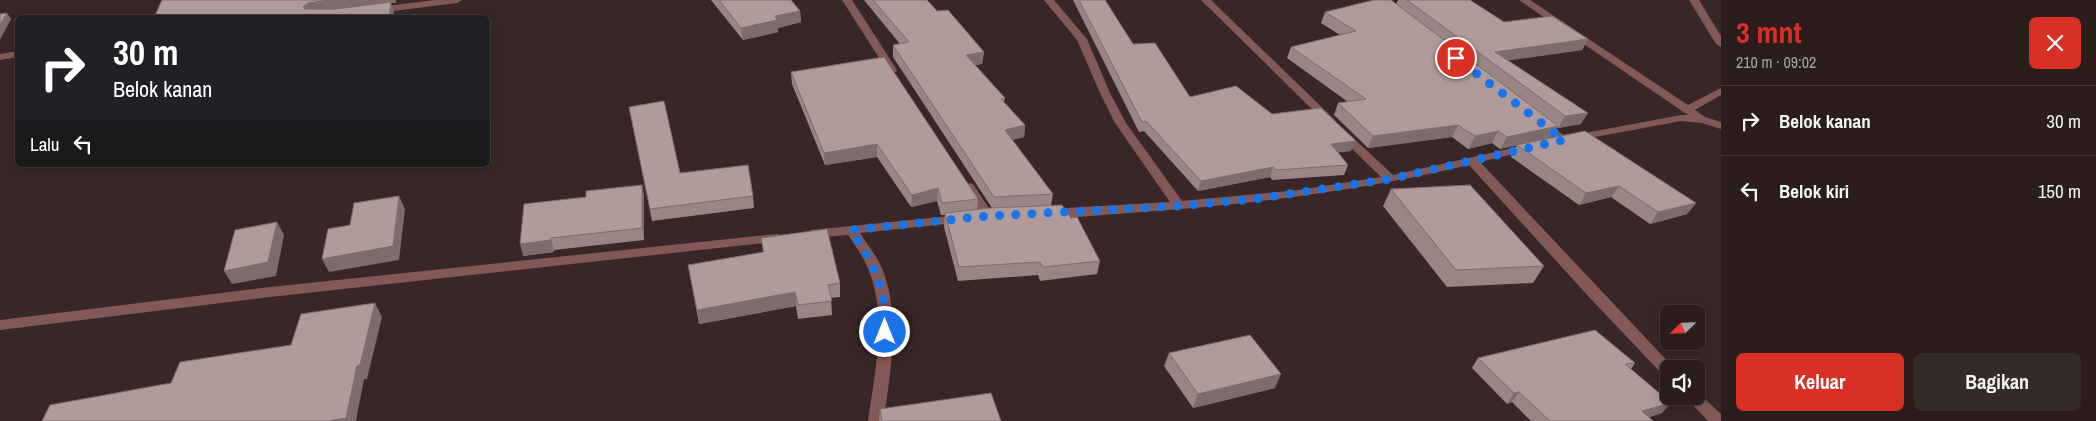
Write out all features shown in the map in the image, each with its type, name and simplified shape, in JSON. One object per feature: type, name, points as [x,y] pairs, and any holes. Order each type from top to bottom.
[{"type":"street","points":[[371,10],[458,0]]},
{"type":"street","points":[[847,0],[901,83]]},
{"type":"street","points":[[1049,0],[1082,39],[1105,93],[1121,123],[1179,206]]},
{"type":"street","points":[[1206,0],[1390,179]]},
{"type":"street","points":[[1524,0],[1703,120]]},
{"type":"street","points":[[1694,0],[1721,44]]},
{"type":"street","points":[[0,57],[15,54]]},
{"type":"street","points":[[1688,110],[1721,91]]},
{"type":"street","points":[[1533,116],[1564,140]]},
{"type":"street","points":[[1036,214],[1179,206],[1255,199],[1390,179],[1564,140],[1681,118],[1703,120],[1721,126]]},
{"type":"street","points":[[1471,160],[1660,363]]},
{"type":"street","points":[[0,325],[270,292],[993,216],[961,174]]},
{"type":"street","points":[[851,230],[874,265],[883,291],[885,332],[876,421]]},
{"type":"street","points":[[1702,405],[1718,421]]},
{"type":"building","points":[[162,0],[330,0],[308,3],[303,7],[305,9],[336,9],[391,2],[389,15],[155,15]]},
{"type":"building","points":[[719,0],[791,0],[800,11],[775,16],[777,20],[741,28]]},
{"type":"building","points":[[873,0],[927,0],[937,11],[948,10],[984,52],[966,55],[1005,98],[1001,99],[1025,125],[1005,130],[1053,194],[994,197],[893,45],[909,42]]},
{"type":"building","points":[[1079,0],[1105,0],[1133,44],[1155,43],[1190,97],[1236,86],[1272,114],[1321,108],[1356,141],[1331,144],[1348,165],[1276,170],[1273,167],[1201,181],[1146,121],[1142,122]]},
{"type":"building","points":[[1374,0],[1391,0],[1558,126],[1507,137],[1498,131],[1475,136],[1458,125],[1373,136],[1338,103],[1366,99],[1291,47],[1356,31],[1325,12]]},
{"type":"building","points":[[1407,0],[1470,0],[1504,22],[1552,16],[1588,39],[1495,52],[1588,113],[1565,116]]},
{"type":"building","points":[[7,13],[0,25],[0,14]]},
{"type":"building","points":[[884,57],[978,199],[942,203],[938,188],[912,195],[877,144],[824,153],[791,72]]},
{"type":"building","points":[[664,101],[680,173],[748,165],[753,196],[650,209],[629,107]]},
{"type":"building","points":[[1585,131],[1696,203],[1658,212],[1619,186],[1586,193],[1517,145]]},
{"type":"building","points":[[642,185],[642,228],[551,238],[550,240],[520,244],[524,204],[586,197],[586,191]]},
{"type":"building","points":[[1470,185],[1544,266],[1456,270],[1391,189]]},
{"type":"building","points":[[399,196],[393,246],[322,259],[328,229],[350,225],[354,203]]},
{"type":"building","points":[[1062,205],[1071,218],[1077,217],[1100,261],[1043,267],[1040,262],[959,267],[945,213],[990,208]]},
{"type":"building","points":[[277,222],[268,262],[224,271],[235,230]]},
{"type":"building","points":[[827,229],[840,283],[828,285],[832,301],[798,305],[795,292],[697,310],[688,265],[764,252],[761,238]]},
{"type":"building","points":[[375,303],[360,365],[357,366],[346,418],[327,421],[42,421],[50,405],[171,383],[180,362],[291,345],[301,314]]},
{"type":"building","points":[[1595,330],[1635,363],[1625,364],[1660,394],[1660,405],[1664,405],[1642,411],[1653,421],[1550,421],[1519,392],[1514,393],[1478,358]]},
{"type":"building","points":[[1250,335],[1281,374],[1198,394],[1169,353]]},
{"type":"building","points":[[991,393],[1001,421],[882,421],[880,409]]},
{"type":"route","points":[[885,332],[883,291],[874,265],[851,230],[988,216],[1179,206],[1335,189],[1390,179],[1564,140],[1456,58]]}]
